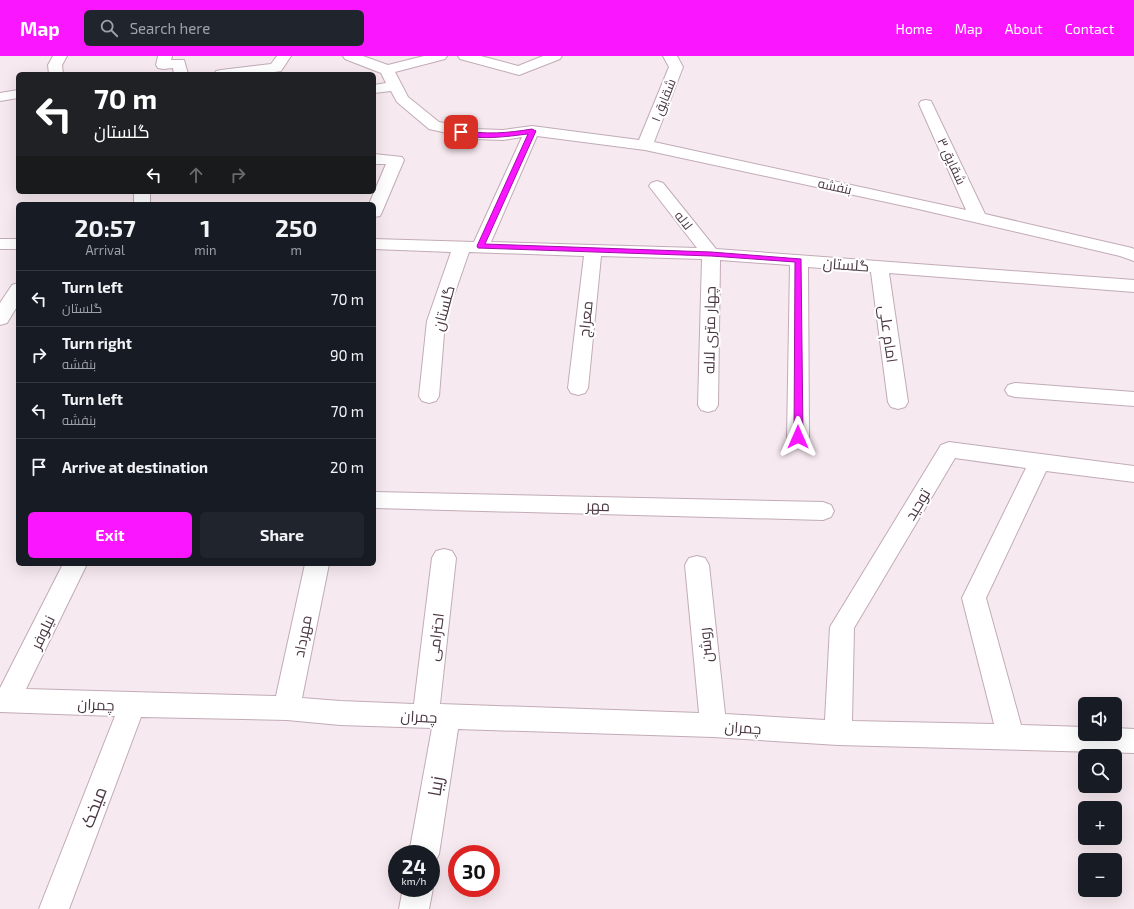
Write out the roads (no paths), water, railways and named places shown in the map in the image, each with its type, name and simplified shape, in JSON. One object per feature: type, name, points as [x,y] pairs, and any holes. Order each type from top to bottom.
[{"type":"street","points":[[56,72],[56,66],[60,56]]},
{"type":"street","points":[[165,56],[163,65],[179,63],[181,72]]},
{"type":"street","points":[[239,72],[276,68],[284,56]]},
{"type":"street","points":[[358,58],[387,70],[440,56]]},
{"type":"street","points":[[465,56],[519,71],[555,56]]},
{"type":"street","name":"شقایق ۱","points":[[645,144],[676,67],[670,56]]},
{"type":"street","name":"بنفشه","points":[[387,70],[402,99],[434,126],[474,134],[503,135],[532,131],[645,144],[978,217],[1126,252],[1134,256]]},
{"type":"street","points":[[376,89],[396,86]]},
{"type":"street","points":[[0,97],[16,94]]},
{"type":"street","name":"شقایق ۳","points":[[926,104],[978,217]]},
{"type":"street","points":[[481,246],[532,131]]},
{"type":"street","points":[[376,159],[396,160],[376,207]]},
{"type":"street","name":"لاله","points":[[657,186],[711,254]]},
{"type":"street","points":[[0,244],[16,244]]},
{"type":"street","name":"گلستان","points":[[376,244],[711,254],[1134,286]]},
{"type":"street","name":"گلستان","points":[[429,396],[436,321],[462,246]]},
{"type":"street","name":"معراج","points":[[578,388],[593,250]]},
{"type":"street","name":"چهار متری لاله","points":[[708,405],[711,254]]},
{"type":"street","points":[[798,437],[799,260]]},
{"type":"street","name":"امام علی","points":[[880,267],[898,402]]},
{"type":"street","points":[[0,319],[16,292]]},
{"type":"street","points":[[1015,390],[1134,399]]},
{"type":"street","name":"توحید","points":[[838,733],[842,627],[949,450],[1134,474]]},
{"type":"street","points":[[1011,736],[974,598],[1040,461]]},
{"type":"street","name":"مهر","points":[[376,500],[823,511]]},
{"type":"street","name":"احترامی","points":[[437,716],[444,558]]},
{"type":"street","name":"روشن","points":[[697,565],[713,725]]},
{"type":"street","name":"نیلوفر","points":[[4,700],[74,566]]},
{"type":"street","name":"مهرداد","points":[[287,708],[317,566]]},
{"type":"street","name":"چمران","points":[[4,700],[132,705],[287,708],[340,713],[713,725],[838,733],[1011,736],[1134,742]]},
{"type":"street","name":"میخک","points":[[54,909],[132,705]]},
{"type":"street","name":"زیبا","points":[[425,845],[437,716]]},
{"type":"street","points":[[414,909],[416,897]]}]
